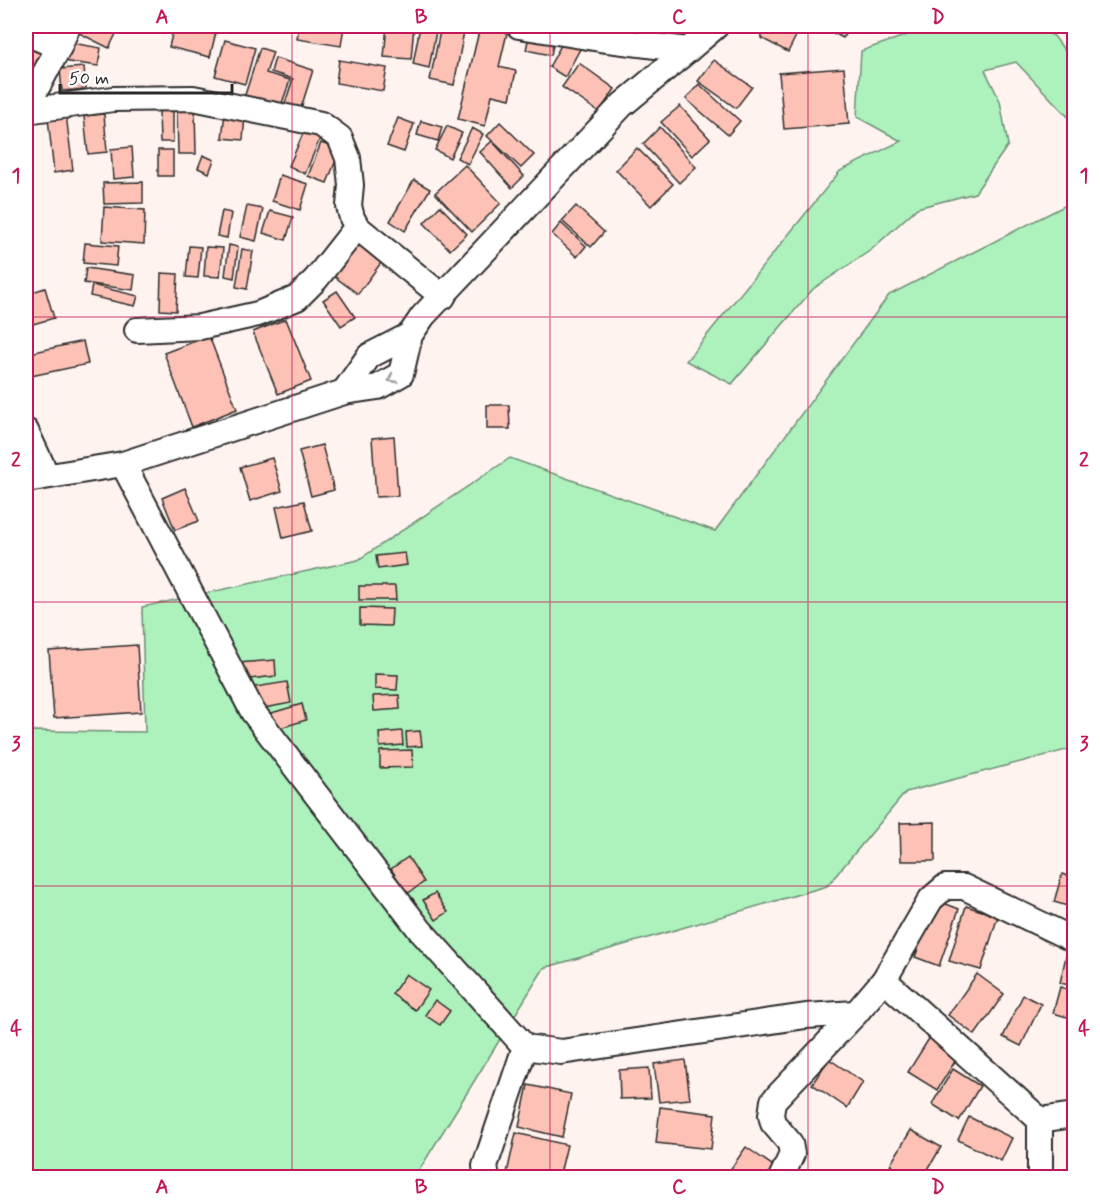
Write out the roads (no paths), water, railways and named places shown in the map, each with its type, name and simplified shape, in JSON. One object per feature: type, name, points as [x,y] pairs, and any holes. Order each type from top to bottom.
[{"type":"street","points":[[519,26],[688,50]]},
{"type":"street","points":[[26,431],[36,478],[123,464],[344,392],[378,387],[401,374],[410,335],[423,316],[622,105],[716,26]]},
{"type":"street","points":[[26,33],[64,36],[26,109]]},
{"type":"street","points":[[26,109],[113,99],[194,98],[321,123],[340,138],[348,158],[351,185],[349,206],[357,227],[442,297]]},
{"type":"street","points":[[137,330],[200,327],[258,314],[297,298],[316,279],[357,227]]},
{"type":"street","points":[[123,464],[253,712],[420,930],[525,1047],[561,1052],[806,1016],[856,1013]]},
{"type":"street","points":[[781,1178],[792,1154],[790,1143],[773,1123],[771,1115],[773,1101],[884,980],[931,899],[945,887],[964,887],[1074,940]]},
{"type":"street","points":[[884,980],[1040,1120],[1040,1178]]},
{"type":"street","points":[[487,1178],[485,1166],[525,1047]]},
{"type":"street","points":[[1040,1120],[1074,1115]]}]
